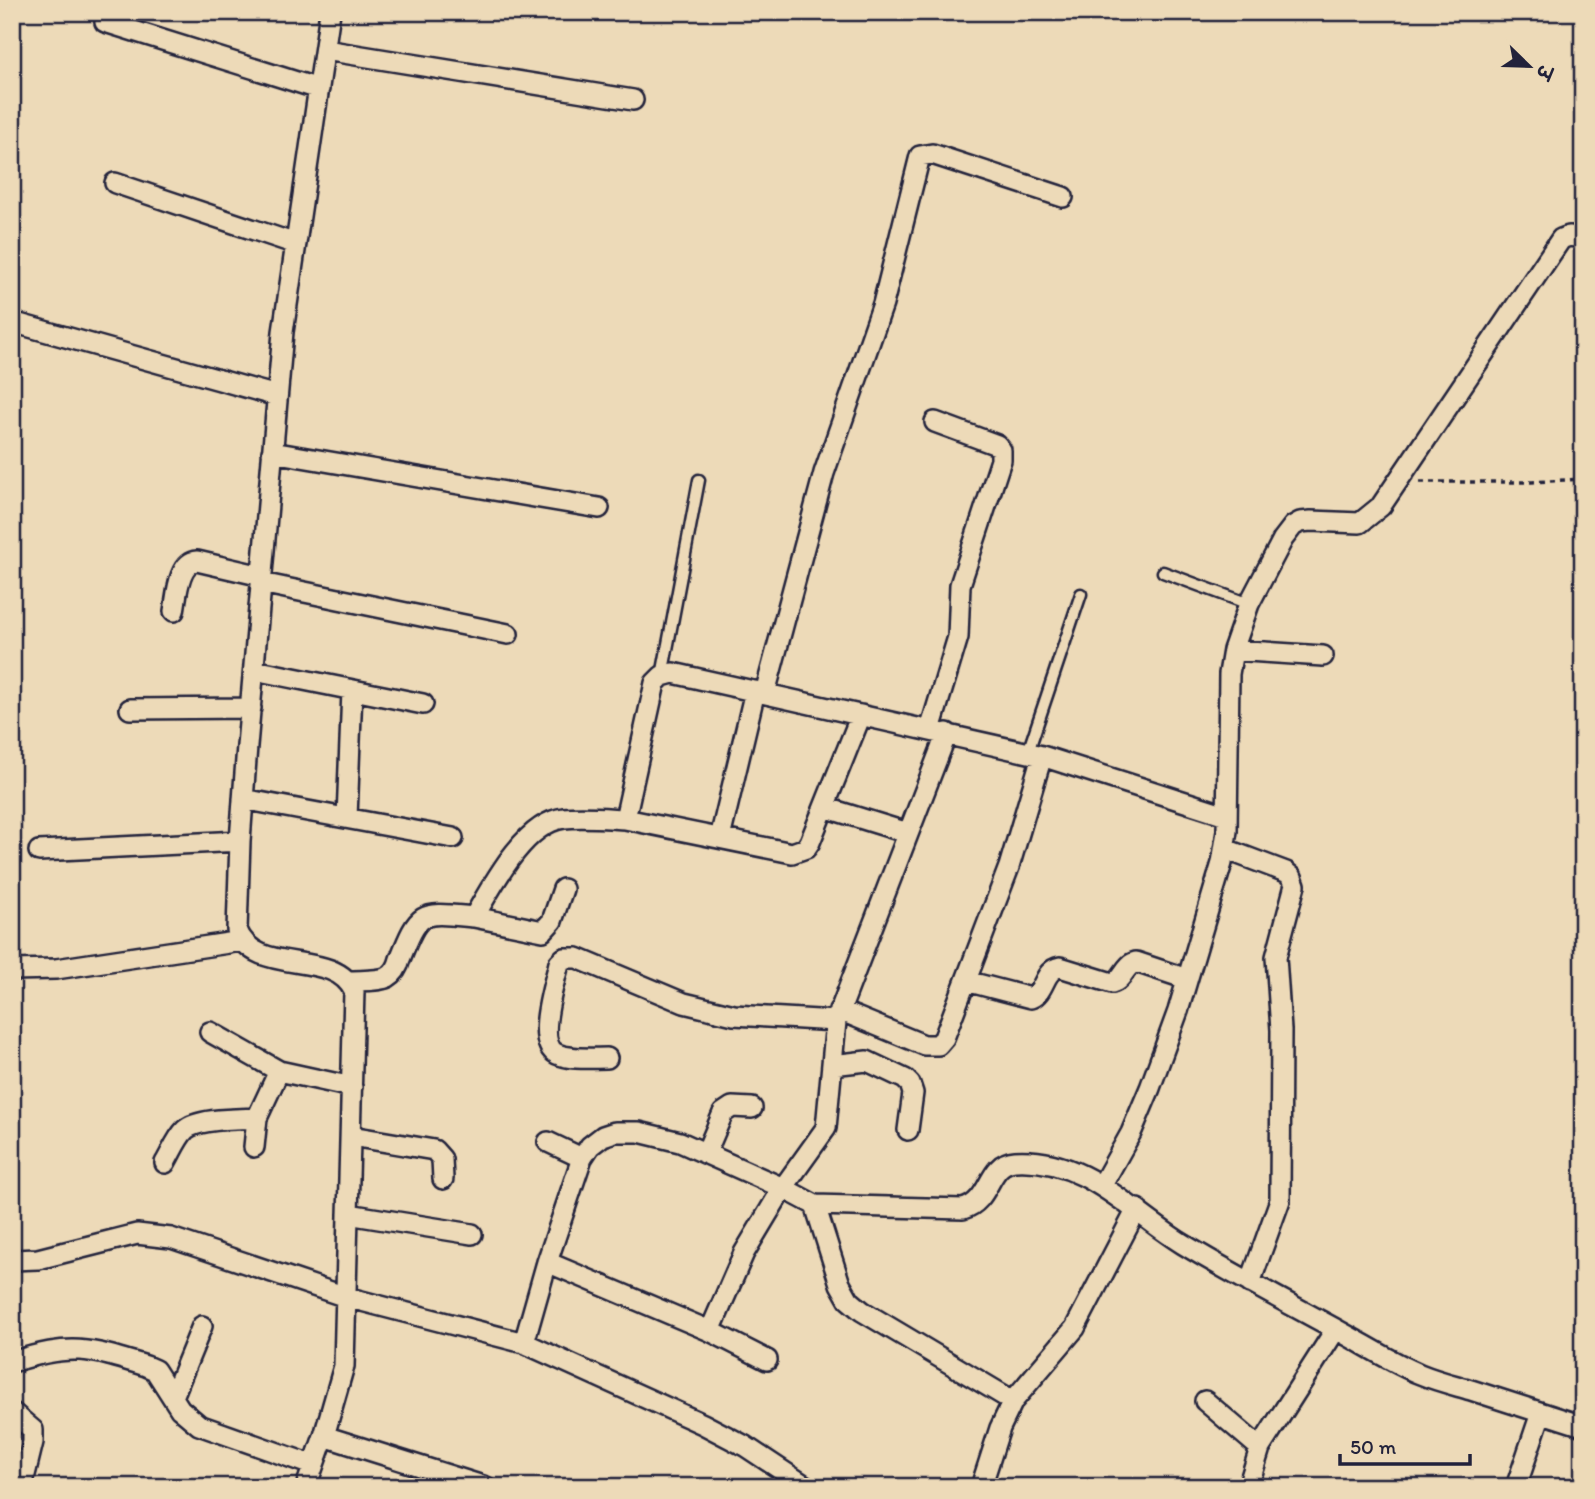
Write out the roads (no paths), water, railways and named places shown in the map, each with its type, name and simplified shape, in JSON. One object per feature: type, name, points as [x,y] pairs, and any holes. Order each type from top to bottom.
[{"type":"street","points":[[306,1487],[344,1366],[354,991],[349,981],[338,972],[264,955],[250,948],[242,941],[237,930],[243,799],[283,332],[330,12]]},
{"type":"street","points":[[105,22],[319,89]]},
{"type":"street","points":[[325,50],[633,100]]},
{"type":"street","points":[[720,838],[824,474],[883,304],[920,156],[932,154],[1063,197]]},
{"type":"street","points":[[115,183],[296,244]]},
{"type":"street","points":[[1102,1185],[1139,1113],[1178,1011],[1225,849],[1227,706],[1233,650],[1250,604],[1283,538],[1300,522],[1360,523],[1381,506],[1562,239],[1569,236],[1583,238]]},
{"type":"street","points":[[12,322],[277,396]]},
{"type":"street","points":[[710,1331],[744,1253],[783,1188],[826,1128],[837,1015],[908,833],[938,732],[958,637],[960,585],[1002,460],[1001,450],[997,445],[935,422]]},
{"type":"street","points":[[272,452],[599,508]]},
{"type":"street","points":[[174,611],[185,566],[191,561],[261,580],[508,634]]},
{"type":"street","points":[[1233,650],[1323,656]]},
{"type":"street","points":[[254,670],[423,704]]},
{"type":"street","points":[[625,819],[655,683],[662,676],[673,673],[1035,754],[1226,815]]},
{"type":"street","points":[[347,818],[352,690]]},
{"type":"street","points":[[130,709],[251,708]]},
{"type":"street","points":[[474,918],[506,864],[535,831],[547,822],[563,818],[625,819],[792,853],[799,852],[810,842],[861,715]]},
{"type":"street","points":[[607,1058],[563,1056],[550,1048],[546,1024],[559,963],[564,958],[577,958],[684,1003],[708,1009],[734,1014],[837,1015],[931,1047],[938,1045],[944,1038],[1009,867],[1035,754]]},
{"type":"street","points":[[243,799],[453,838]]},
{"type":"street","points":[[824,807],[908,833]]},
{"type":"street","points":[[39,851],[240,841]]},
{"type":"street","points":[[1225,849],[1286,872],[1295,885],[1276,957],[1281,1030],[1279,1199],[1250,1283]]},
{"type":"street","points":[[349,981],[390,976],[397,968],[412,929],[419,919],[428,915],[474,918],[543,931],[552,921],[563,889]]},
{"type":"street","points":[[12,970],[56,969],[242,941]]},
{"type":"street","points":[[966,981],[1031,998],[1041,990],[1048,974],[1054,968],[1060,967],[1112,983],[1117,982],[1130,963],[1136,961],[1187,979]]},
{"type":"street","points":[[210,1032],[279,1071],[352,1087]]},
{"type":"street","points":[[832,1065],[867,1061],[905,1079],[913,1093],[908,1130]]},
{"type":"street","points":[[254,1147],[257,1118],[279,1071]]},
{"type":"street","points":[[706,1153],[723,1113],[732,1107],[751,1108]]},
{"type":"street","points":[[165,1163],[189,1126],[257,1118]]},
{"type":"street","points":[[524,1343],[547,1262],[582,1158],[597,1141],[615,1132],[655,1134],[706,1153],[815,1205],[963,1209],[974,1206],[993,1174],[1012,1161],[1068,1169],[1102,1185],[1180,1242],[1250,1283],[1420,1374],[1583,1426]]},
{"type":"street","points":[[351,1136],[434,1150],[442,1158],[443,1179]]},
{"type":"street","points":[[548,1142],[582,1158]]},
{"type":"street","points":[[815,1205],[840,1284],[849,1300],[862,1311],[1013,1401]]},
{"type":"street","points":[[986,1485],[1000,1428],[1013,1401],[1075,1328],[1137,1209]]},
{"type":"street","points":[[348,1213],[472,1234]]},
{"type":"street","points":[[12,1260],[38,1259],[136,1234],[171,1238],[346,1297],[524,1343],[703,1424],[745,1446],[807,1487]]},
{"type":"street","points":[[547,1262],[710,1331],[767,1360]]},
{"type":"street","points":[[173,1397],[202,1326]]},
{"type":"street","points":[[1248,1487],[1260,1448],[1336,1329]]},
{"type":"street","points":[[12,1362],[66,1348],[100,1352],[155,1370],[180,1409],[199,1425],[312,1465]]},
{"type":"street","points":[[1205,1402],[1260,1448]]},
{"type":"street","points":[[12,1412],[33,1430],[33,1442],[22,1487]]},
{"type":"street","points":[[1516,1487],[1541,1413]]},
{"type":"street","points":[[324,1436],[486,1487]]},
{"type":"lane","points":[[662,676],[699,480]]},
{"type":"lane","points":[[1163,572],[1250,604]]},
{"type":"lane","points":[[1035,754],[1081,594]]}]
